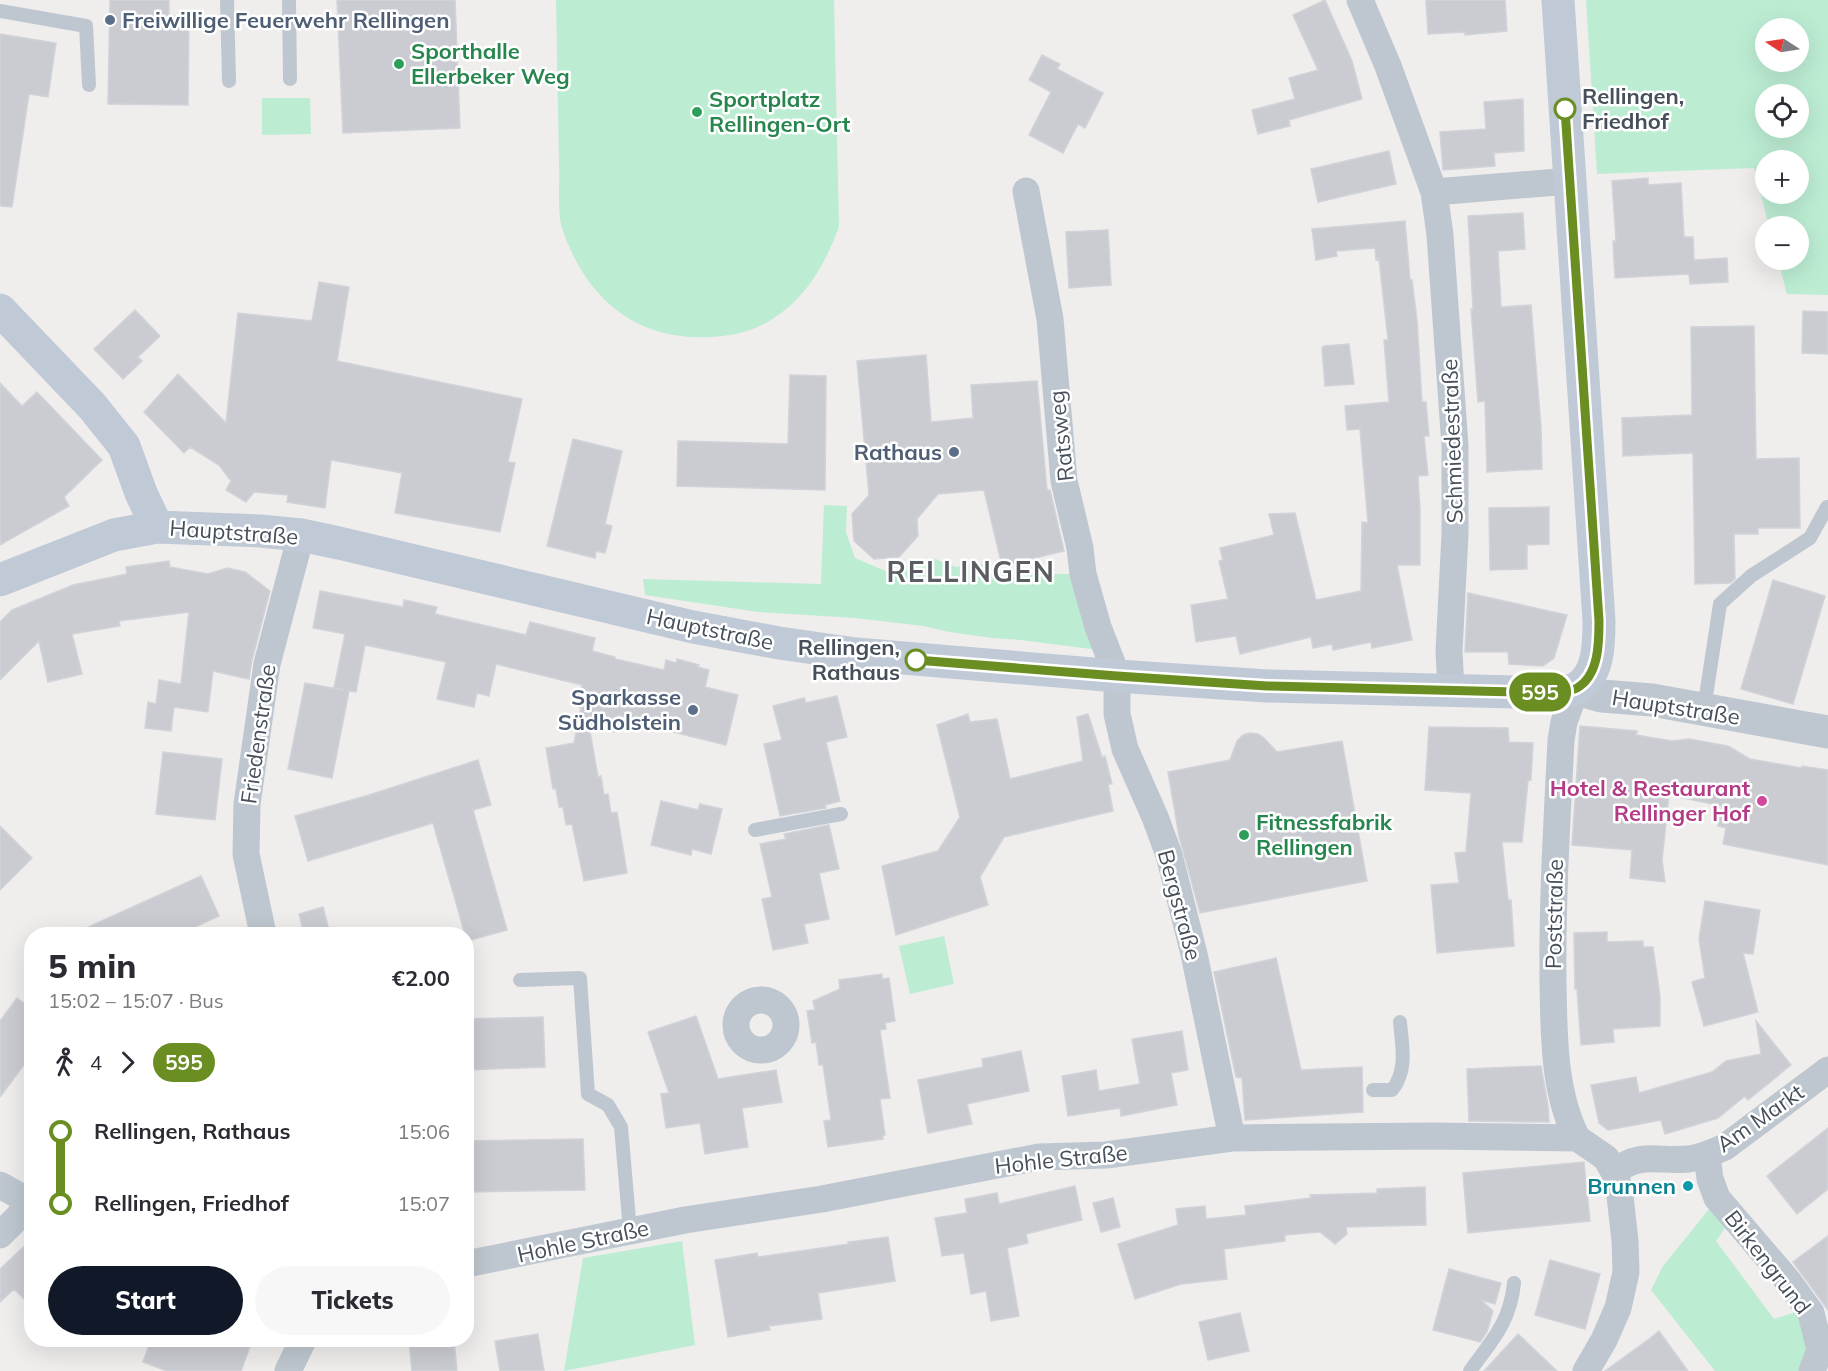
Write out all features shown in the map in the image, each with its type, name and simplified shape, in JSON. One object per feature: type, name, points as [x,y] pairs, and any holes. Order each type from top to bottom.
[{"type":"main road","points":[[1558,0],[1599,621],[1596,658],[1590,676],[1576,689]]},
{"type":"main road","points":[[0,310],[92,406],[124,446],[141,493],[157,527]]},
{"type":"main road","name":"Hauptstraße","points":[[0,580],[114,535],[157,527],[260,531],[301,535],[693,627],[779,644],[856,654],[1267,686],[1558,693],[1576,689]]},
{"type":"street","name":"Schmiedestraße","points":[[1360,0],[1388,66],[1434,192],[1444,279],[1455,446],[1455,534],[1450,629],[1451,690]]},
{"type":"street","points":[[1434,192],[1570,181]]},
{"type":"street","name":"Ratsweg","points":[[1026,191],[1050,320],[1064,481],[1080,548],[1083,574],[1098,627],[1117,676]]},
{"type":"street","name":"Friedenstraße","points":[[262,927],[246,854],[247,804],[267,664],[301,535]]},
{"type":"street","name":"Bergstraße","points":[[1117,676],[1117,714],[1125,749],[1169,855],[1194,954],[1232,1138]]},
{"type":"street","name":"Hauptstraße","points":[[1576,689],[1602,696],[1652,700],[1828,732]]},
{"type":"street","name":"Poststraße","points":[[1576,689],[1564,722],[1562,740],[1552,922],[1554,1028],[1562,1101],[1577,1138]]},
{"type":"street","name":"Am Markt","points":[[1614,1172],[1626,1162],[1638,1159],[1689,1159],[1707,1155],[1725,1147],[1828,1070]]},
{"type":"street","name":"Hohle Straße","points":[[474,1262],[685,1220],[822,1199],[1039,1157],[1106,1155],[1232,1138],[1431,1136],[1577,1138]]},
{"type":"street","points":[[1577,1138],[1606,1158],[1614,1172],[1623,1207],[1626,1272],[1618,1308],[1604,1340],[1586,1371]]},
{"type":"street","name":"Birkengrund","points":[[1707,1155],[1710,1179],[1718,1198],[1788,1281],[1811,1313],[1820,1350],[1812,1371]]},
{"type":"street","points":[[0,1185],[24,1199]]},
{"type":"street","points":[[0,1235],[24,1210]]},
{"type":"street","points":[[288,1371],[300,1347]]},
{"type":"lane","points":[[227,0],[229,81]]},
{"type":"lane","points":[[289,0],[290,80]]},
{"type":"lane","points":[[0,11],[86,26],[89,84]]},
{"type":"lane","points":[[1704,709],[1720,604],[1750,576],[1810,538],[1827,507]]},
{"type":"lane","points":[[756,830],[841,814]]},
{"type":"lane","points":[[520,980],[580,978],[588,1094],[608,1105],[621,1127],[630,1231]]},
{"type":"lane","points":[[1373,1090],[1392,1090],[1400,1080],[1403,1069],[1400,1022]]},
{"type":"lane","points":[[1470,1371],[1505,1322],[1512,1300],[1514,1283]]},
{"type":"green space","name":"Sportplatz Rellingen-Ort","points":[[556,0],[834,0],[839,227],[828,253],[806,289],[786,309],[767,323],[735,334],[710,337],[683,336],[658,331],[616,310],[584,275],[562,228],[560,214]]},
{"type":"green space","points":[[1586,0],[1828,0],[1828,295],[1787,294],[1781,270],[1809,270],[1809,216],[1766,216],[1763,204],[1809,204],[1809,150],[1755,150],[1755,172],[1754,168],[1597,174]]},
{"type":"green space","points":[[262,98],[310,98],[311,134],[262,135]]},
{"type":"green space","points":[[824,505],[847,506],[846,532],[855,558],[888,572],[932,558],[956,567],[982,564],[991,574],[1083,574],[1107,651],[992,638],[923,626],[855,618],[758,612],[645,595],[643,579],[821,584]]},
{"type":"green space","points":[[944,936],[954,984],[910,994],[899,946]]},
{"type":"green space","points":[[1710,1208],[1727,1225],[1716,1241],[1774,1319],[1796,1312],[1806,1341],[1800,1371],[1715,1371],[1651,1290],[1663,1266]]},
{"type":"green space","points":[[682,1241],[695,1345],[564,1371],[583,1258]]},
{"type":"building","points":[[110,0],[169,0],[169,16],[189,16],[188,105],[108,104]]},
{"type":"building","name":"Sporthalle Ellerbeker Weg","points":[[337,0],[455,0],[460,128],[343,133]]},
{"type":"building","points":[[1325,0],[1352,61],[1362,99],[1289,120],[1290,126],[1258,134],[1252,110],[1295,99],[1289,78],[1318,70],[1293,15]]},
{"type":"building","points":[[1426,0],[1505,0],[1507,31],[1465,35],[1465,32],[1428,34]]},
{"type":"building","points":[[0,34],[56,43],[48,97],[29,94],[12,207],[0,206]]},
{"type":"building","points":[[1042,55],[1060,64],[1057,69],[1103,93],[1085,128],[1078,124],[1063,153],[1029,135],[1051,92],[1029,80]]},
{"type":"building","points":[[1523,99],[1524,151],[1494,153],[1495,166],[1443,170],[1440,132],[1486,129],[1484,102]]},
{"type":"building","points":[[1389,151],[1396,184],[1318,202],[1311,169]]},
{"type":"building","points":[[1648,178],[1648,185],[1681,183],[1684,237],[1693,237],[1694,260],[1727,258],[1728,282],[1690,284],[1689,274],[1615,278],[1613,241],[1616,241],[1612,181]]},
{"type":"building","points":[[1523,213],[1525,249],[1498,251],[1501,307],[1531,305],[1541,427],[1542,469],[1487,472],[1485,401],[1478,402],[1471,309],[1473,309],[1468,216]]},
{"type":"building","points":[[1405,221],[1410,280],[1412,280],[1417,320],[1422,402],[1426,402],[1429,436],[1424,436],[1428,475],[1418,476],[1420,565],[1397,565],[1412,640],[1372,648],[1371,642],[1333,650],[1332,644],[1313,648],[1311,637],[1240,654],[1236,636],[1196,642],[1191,605],[1228,599],[1219,561],[1223,560],[1220,548],[1274,535],[1269,514],[1295,513],[1316,600],[1361,591],[1362,522],[1368,523],[1360,429],[1347,430],[1345,406],[1389,402],[1384,340],[1388,340],[1379,259],[1376,260],[1375,248],[1336,251],[1337,256],[1316,260],[1312,229]]},
{"type":"building","points":[[1108,230],[1111,285],[1069,288],[1066,232]]},
{"type":"building","points":[[319,282],[349,287],[337,361],[522,399],[508,462],[515,463],[500,532],[395,513],[402,473],[331,460],[325,508],[287,502],[288,495],[254,492],[246,502],[226,490],[231,481],[219,465],[190,447],[184,453],[144,412],[178,374],[226,423],[238,313],[312,321]]},
{"type":"building","points":[[135,310],[160,336],[138,357],[142,361],[123,379],[94,349]]},
{"type":"building","points":[[1803,311],[1828,312],[1828,354],[1802,353]]},
{"type":"building","points":[[1754,326],[1756,459],[1799,458],[1800,528],[1758,528],[1758,534],[1734,534],[1735,579],[1730,583],[1695,584],[1693,453],[1623,456],[1622,418],[1692,415],[1691,327]]},
{"type":"building","points":[[1349,344],[1354,384],[1325,386],[1322,348]]},
{"type":"building","name":"Rathaus","points":[[926,355],[931,422],[973,418],[971,385],[1037,381],[1047,490],[1050,490],[1064,551],[1002,566],[984,490],[938,494],[917,519],[918,536],[899,557],[874,559],[854,541],[852,514],[869,495],[857,361]]},
{"type":"building","points":[[790,375],[826,376],[825,490],[677,486],[678,441],[788,444]]},
{"type":"building","points":[[0,383],[22,406],[37,392],[102,460],[64,497],[69,506],[0,545]]},
{"type":"building","points":[[573,439],[622,451],[605,524],[612,526],[605,553],[596,551],[595,558],[547,546]]},
{"type":"building","points":[[1549,507],[1549,544],[1527,545],[1527,569],[1490,570],[1489,508]]},
{"type":"building","points":[[169,561],[170,567],[208,574],[227,568],[245,572],[270,591],[249,679],[213,671],[208,712],[174,707],[171,731],[145,728],[148,702],[156,704],[159,680],[181,684],[189,612],[119,621],[120,626],[72,634],[82,674],[48,682],[39,641],[0,680],[0,622],[12,610],[73,585],[127,574],[126,567]]},
{"type":"building","points":[[1773,580],[1825,596],[1793,704],[1741,689]]},
{"type":"building","points":[[320,591],[403,607],[404,600],[437,607],[435,614],[526,635],[530,622],[595,638],[592,651],[615,657],[615,659],[664,670],[666,660],[676,663],[677,659],[699,665],[698,667],[709,670],[705,687],[738,695],[726,745],[657,728],[658,725],[618,715],[614,732],[589,726],[598,777],[601,776],[604,795],[608,794],[611,813],[617,812],[627,873],[584,881],[572,824],[566,825],[563,807],[559,807],[556,789],[553,789],[546,748],[574,743],[581,708],[577,707],[582,685],[496,664],[489,696],[477,693],[474,707],[437,699],[446,662],[365,645],[356,692],[349,691],[332,778],[288,769],[305,683],[344,690],[334,688],[345,634],[313,628]]},
{"type":"building","points":[[1468,593],[1567,615],[1554,658],[1543,666],[1509,664],[1508,652],[1465,652]]},
{"type":"building","points":[[837,696],[847,737],[826,742],[840,801],[825,805],[826,808],[780,816],[764,744],[782,740],[773,706],[804,698],[806,703]]},
{"type":"building","points":[[968,714],[970,722],[997,719],[1010,779],[1083,761],[1077,717],[1088,714],[1102,757],[1105,756],[1112,784],[1108,784],[1113,811],[1004,837],[980,877],[988,905],[896,935],[882,866],[938,851],[960,817],[937,725]]},
{"type":"building","points":[[1580,726],[1637,731],[1636,735],[1672,741],[1689,739],[1728,746],[1750,759],[1828,770],[1828,865],[1723,844],[1726,828],[1718,826],[1722,806],[1669,795],[1662,860],[1665,882],[1630,878],[1632,850],[1572,845]]},
{"type":"building","points":[[1429,727],[1508,728],[1509,742],[1533,743],[1531,780],[1528,781],[1522,842],[1502,842],[1508,900],[1511,900],[1514,946],[1437,953],[1431,885],[1459,883],[1455,853],[1466,852],[1471,793],[1425,790]]},
{"type":"building","points":[[1250,733],[1264,738],[1277,752],[1342,741],[1367,881],[1200,913],[1179,836],[1168,772],[1230,760],[1237,741],[1243,735]]},
{"type":"building","points":[[163,752],[222,759],[215,820],[156,814]]},
{"type":"building","points":[[478,760],[491,805],[473,810],[507,930],[474,939],[474,927],[463,927],[433,823],[308,861],[295,816]]},
{"type":"building","points":[[661,801],[698,810],[700,804],[722,809],[711,854],[692,849],[691,855],[651,845]]},
{"type":"building","points":[[829,825],[839,869],[819,873],[829,919],[804,924],[808,943],[773,950],[762,899],[772,897],[760,844],[786,839],[784,834]]},
{"type":"building","points":[[0,826],[32,858],[0,890]]},
{"type":"building","points":[[201,876],[219,916],[195,927],[88,927]]},
{"type":"building","points":[[1705,901],[1760,910],[1753,954],[1743,953],[1758,1012],[1704,1026],[1692,982],[1705,978],[1699,939]]},
{"type":"building","points":[[323,907],[328,927],[302,927],[299,914]]},
{"type":"building","points":[[1607,932],[1607,942],[1643,941],[1643,947],[1653,947],[1660,996],[1660,1026],[1613,1029],[1614,1042],[1581,1045],[1577,989],[1575,989],[1574,933]]},
{"type":"building","points":[[1276,958],[1301,1070],[1362,1067],[1363,1112],[1245,1120],[1242,1078],[1236,1077],[1214,972]]},
{"type":"building","points":[[882,974],[882,979],[889,978],[895,1021],[885,1023],[886,1029],[880,1030],[890,1098],[880,1099],[885,1135],[883,1139],[828,1147],[824,1121],[831,1120],[823,1065],[819,1065],[816,1042],[812,1043],[807,1011],[815,1010],[813,1001],[840,989],[839,980]]},
{"type":"building","points":[[17,998],[24,1003],[24,1065],[0,1097],[0,1021]]},
{"type":"building","points":[[696,1016],[718,1079],[776,1070],[782,1102],[742,1108],[748,1147],[705,1154],[700,1123],[666,1128],[661,1094],[669,1093],[648,1032]]},
{"type":"building","points":[[543,1017],[545,1067],[474,1070],[474,1019]]},
{"type":"building","points":[[1756,1021],[1791,1065],[1748,1100],[1745,1096],[1718,1118],[1665,1134],[1661,1120],[1608,1130],[1599,1123],[1591,1085],[1636,1077],[1639,1093],[1712,1072],[1726,1061],[1761,1054]]},
{"type":"building","points":[[1182,1031],[1188,1070],[1171,1073],[1177,1105],[1121,1116],[1120,1108],[1068,1116],[1062,1076],[1096,1070],[1099,1091],[1140,1084],[1132,1039]]},
{"type":"building","points":[[1021,1051],[1029,1091],[967,1104],[972,1124],[928,1133],[918,1080],[983,1067],[982,1059]]},
{"type":"building","points":[[1541,1066],[1549,1122],[1469,1121],[1467,1069]]},
{"type":"building","points":[[1828,1128],[1828,1189],[1797,1214],[1767,1176]]},
{"type":"building","points":[[583,1139],[585,1190],[474,1192],[474,1141]]},
{"type":"building","points":[[1584,1162],[1590,1221],[1468,1233],[1463,1173]]},
{"type":"building","points":[[1075,1186],[1082,1220],[1026,1234],[1028,1243],[1007,1248],[1019,1316],[991,1321],[986,1291],[971,1294],[964,1253],[942,1256],[935,1218],[967,1213],[965,1199],[997,1193],[999,1204]]},
{"type":"building","points":[[1425,1187],[1426,1225],[1346,1227],[1347,1234],[1335,1244],[1320,1232],[1285,1235],[1285,1241],[1224,1249],[1227,1279],[1181,1284],[1135,1299],[1118,1244],[1178,1225],[1176,1209],[1205,1206],[1206,1219],[1246,1215],[1245,1206],[1311,1198],[1310,1195],[1377,1193],[1377,1189]]},
{"type":"building","points":[[1113,1198],[1120,1227],[1101,1232],[1093,1203]]},
{"type":"building","points":[[1828,1236],[1828,1310],[1793,1262]]},
{"type":"building","points":[[888,1237],[895,1281],[818,1293],[822,1319],[769,1326],[770,1330],[728,1337],[715,1260],[757,1253],[758,1257]]},
{"type":"building","points":[[24,1246],[24,1299],[14,1289],[0,1302],[0,1269]]},
{"type":"building","points":[[1550,1260],[1600,1274],[1585,1329],[1535,1315]]},
{"type":"building","points":[[1449,1269],[1501,1283],[1495,1304],[1481,1300],[1493,1311],[1487,1332],[1480,1342],[1433,1330]]},
{"type":"building","points":[[1240,1313],[1249,1351],[1208,1360],[1199,1322]]},
{"type":"building","points":[[1659,1331],[1688,1371],[1605,1371],[1649,1339]]},
{"type":"building","points":[[538,1334],[544,1371],[500,1371],[495,1341]]},
{"type":"building","points":[[1518,1334],[1557,1371],[1484,1371]]},
{"type":"building","points":[[148,1347],[250,1347],[241,1371],[167,1371],[143,1362]]},
{"type":"building","points":[[410,1347],[455,1347],[457,1371],[412,1371]]},
{"type":"bus line","name":"595","points":[[916,660],[1267,686],[1558,693],[1576,689],[1590,676],[1596,658],[1599,621],[1565,109]]},
{"type":"place","name":"Freiwillige Feuerwehr Rellingen","points":[[110,20]]},
{"type":"place","name":"Sporthalle Ellerbeker Weg","points":[[399,64]]},
{"type":"place","name":"Rellingen, Friedhof","points":[[1565,109]]},
{"type":"place","name":"Sportplatz Rellingen-Ort","points":[[697,112]]},
{"type":"place","name":"Rathaus","points":[[954,452]]},
{"type":"place","name":"Rellingen, Rathaus","points":[[916,660]]},
{"type":"place","name":"Sparkasse Südholstein","points":[[693,710]]},
{"type":"place","name":"Hotel & Restaurant Rellinger Hof","points":[[1762,801]]},
{"type":"place","name":"Fitnessfabrik Rellingen","points":[[1244,835]]},
{"type":"place","name":"Brunnen","points":[[1688,1186]]},
{"type":"district","name":"RELLINGEN","points":[[971,571]]}]
